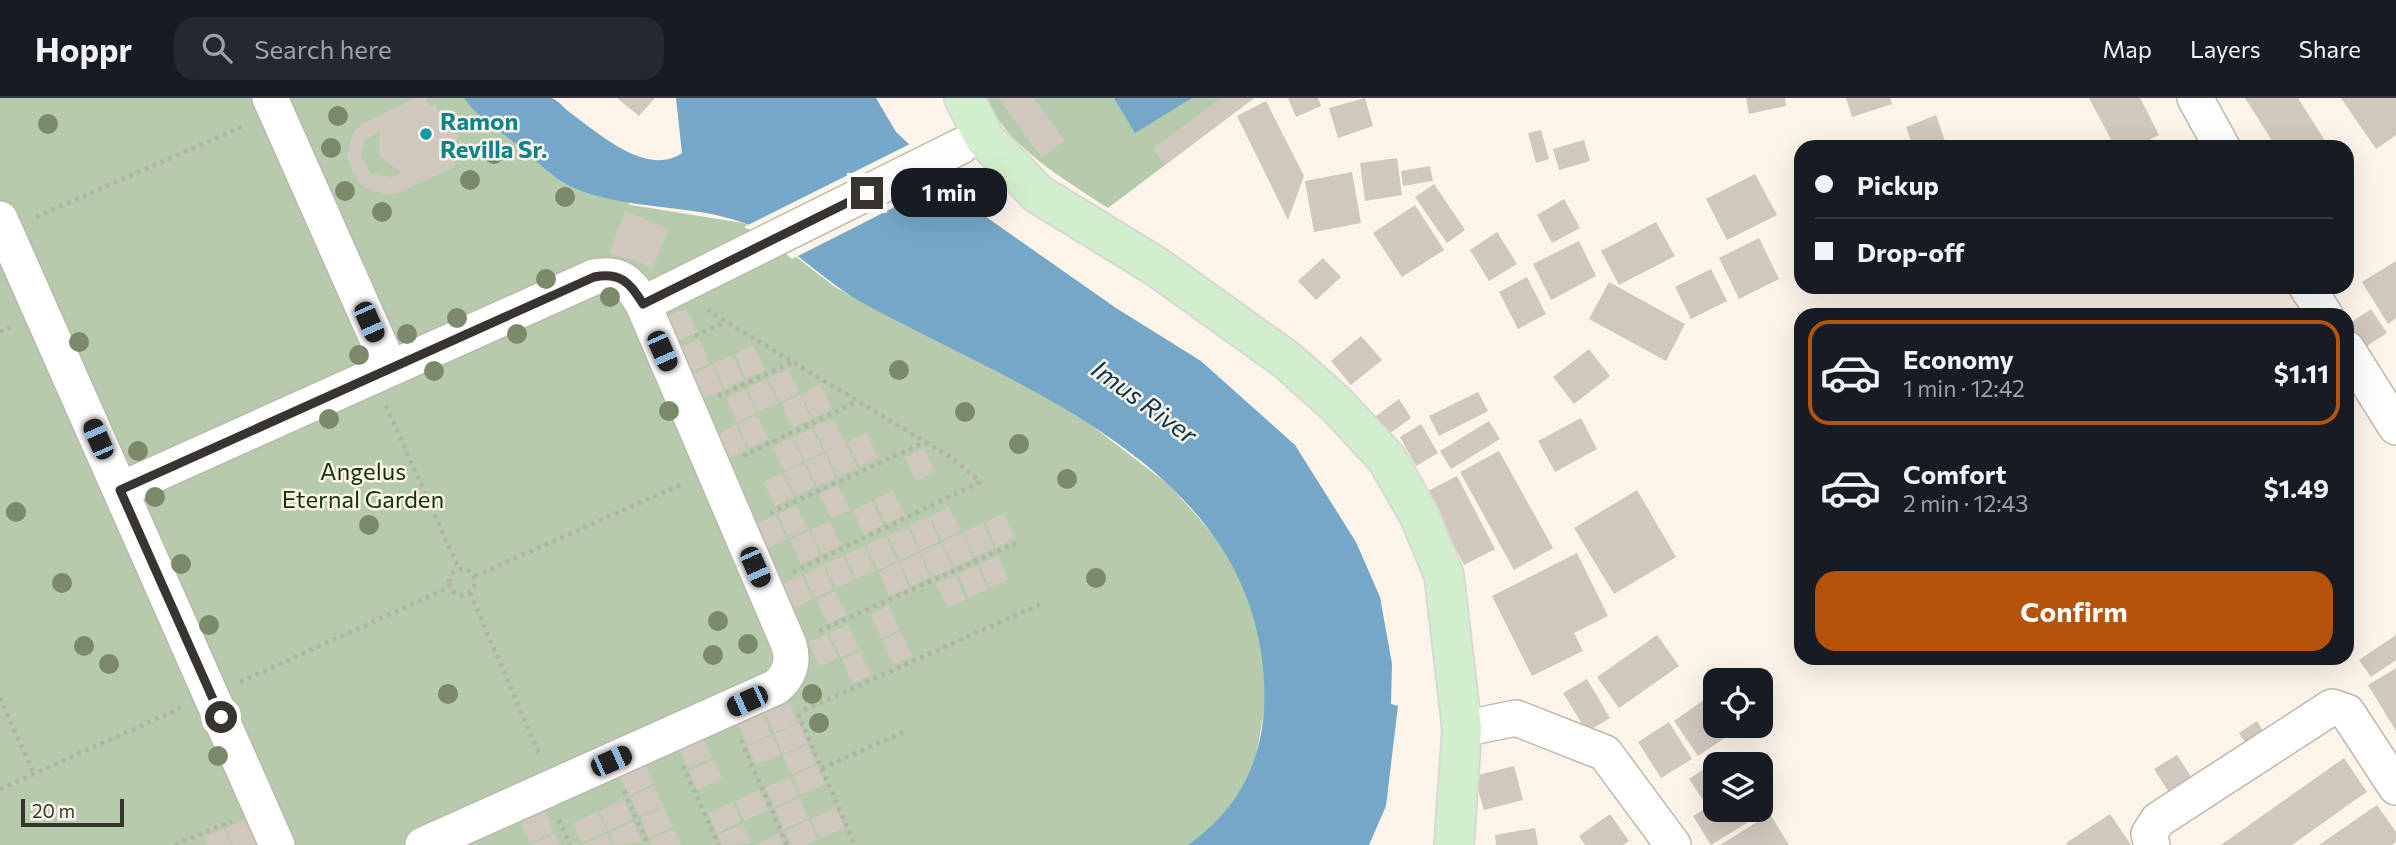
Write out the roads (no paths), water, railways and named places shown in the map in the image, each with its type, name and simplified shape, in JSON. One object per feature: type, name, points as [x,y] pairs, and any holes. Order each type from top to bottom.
[{"type":"main road","points":[[964,98],[985,139],[1038,194],[1157,267],[1288,361],[1337,405],[1387,459],[1419,515],[1444,575],[1462,729],[1454,845]]},
{"type":"street","points":[[2194,98],[2217,140]]},
{"type":"street","points":[[273,105],[381,372]]},
{"type":"street","points":[[643,304],[961,146]]},
{"type":"street","points":[[3,225],[277,845]]},
{"type":"street","points":[[120,490],[594,277],[620,276],[633,287],[643,304],[789,645],[792,663],[784,681],[776,687],[423,845]]},
{"type":"street","points":[[2354,360],[2396,427]]},
{"type":"street","points":[[2152,845],[2149,834],[2158,820],[2332,707],[2347,712],[2396,787]]},
{"type":"street","points":[[1462,729],[1517,718],[1605,753],[1673,845]]},
{"type":"water","name":"Imus River","points":[[464,98],[551,98],[607,140],[637,156],[653,160],[668,159],[682,153],[676,98],[876,98],[896,132],[989,219],[1116,308],[1201,361],[1295,445],[1356,542],[1380,597],[1392,664],[1391,704],[1398,706],[1386,806],[1369,845],[1188,845],[1224,812],[1249,773],[1262,729],[1264,680],[1250,606],[1218,543],[1173,489],[1118,443],[1055,403],[861,302],[759,230],[723,217],[616,200],[566,184],[488,122]]},
{"type":"water","points":[[1114,98],[1192,98],[1135,133]]},
{"type":"place","name":"Ramon Revilla Sr.","points":[[426,134]]},
{"type":"park label","name":"Angelus Eternal Garden","points":[[363,484]]}]
